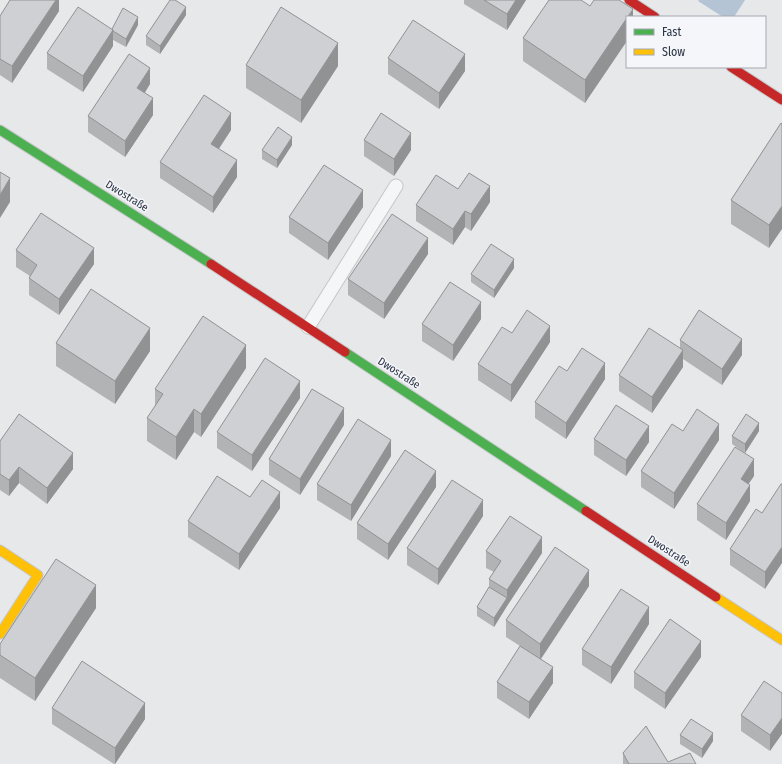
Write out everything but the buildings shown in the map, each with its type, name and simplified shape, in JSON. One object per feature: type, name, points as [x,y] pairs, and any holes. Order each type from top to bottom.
[{"type":"street","points":[[629,0],[653,16]]},
{"type":"street","points":[[733,68],[782,100]]},
{"type":"street","name":"Dwostraße","points":[[0,130],[308,327],[782,640]]},
{"type":"street","points":[[0,550],[38,575],[0,634]]},
{"type":"lane","points":[[308,327],[396,186]]},
{"type":"water","points":[[745,0],[735,16],[721,16],[698,1]]},
{"type":"traffic: fast","points":[[0,130],[211,264]]},
{"type":"traffic: fast","points":[[345,352],[586,511]]},
{"type":"traffic: slow","points":[[0,550],[38,575],[0,634]]},
{"type":"traffic: slow","points":[[716,597],[782,640]]},
{"type":"traffic: jam","points":[[629,0],[653,16]]},
{"type":"traffic: jam","points":[[733,68],[782,100]]},
{"type":"traffic: jam","points":[[211,264],[345,352]]},
{"type":"traffic: jam","points":[[586,511],[716,597]]}]
